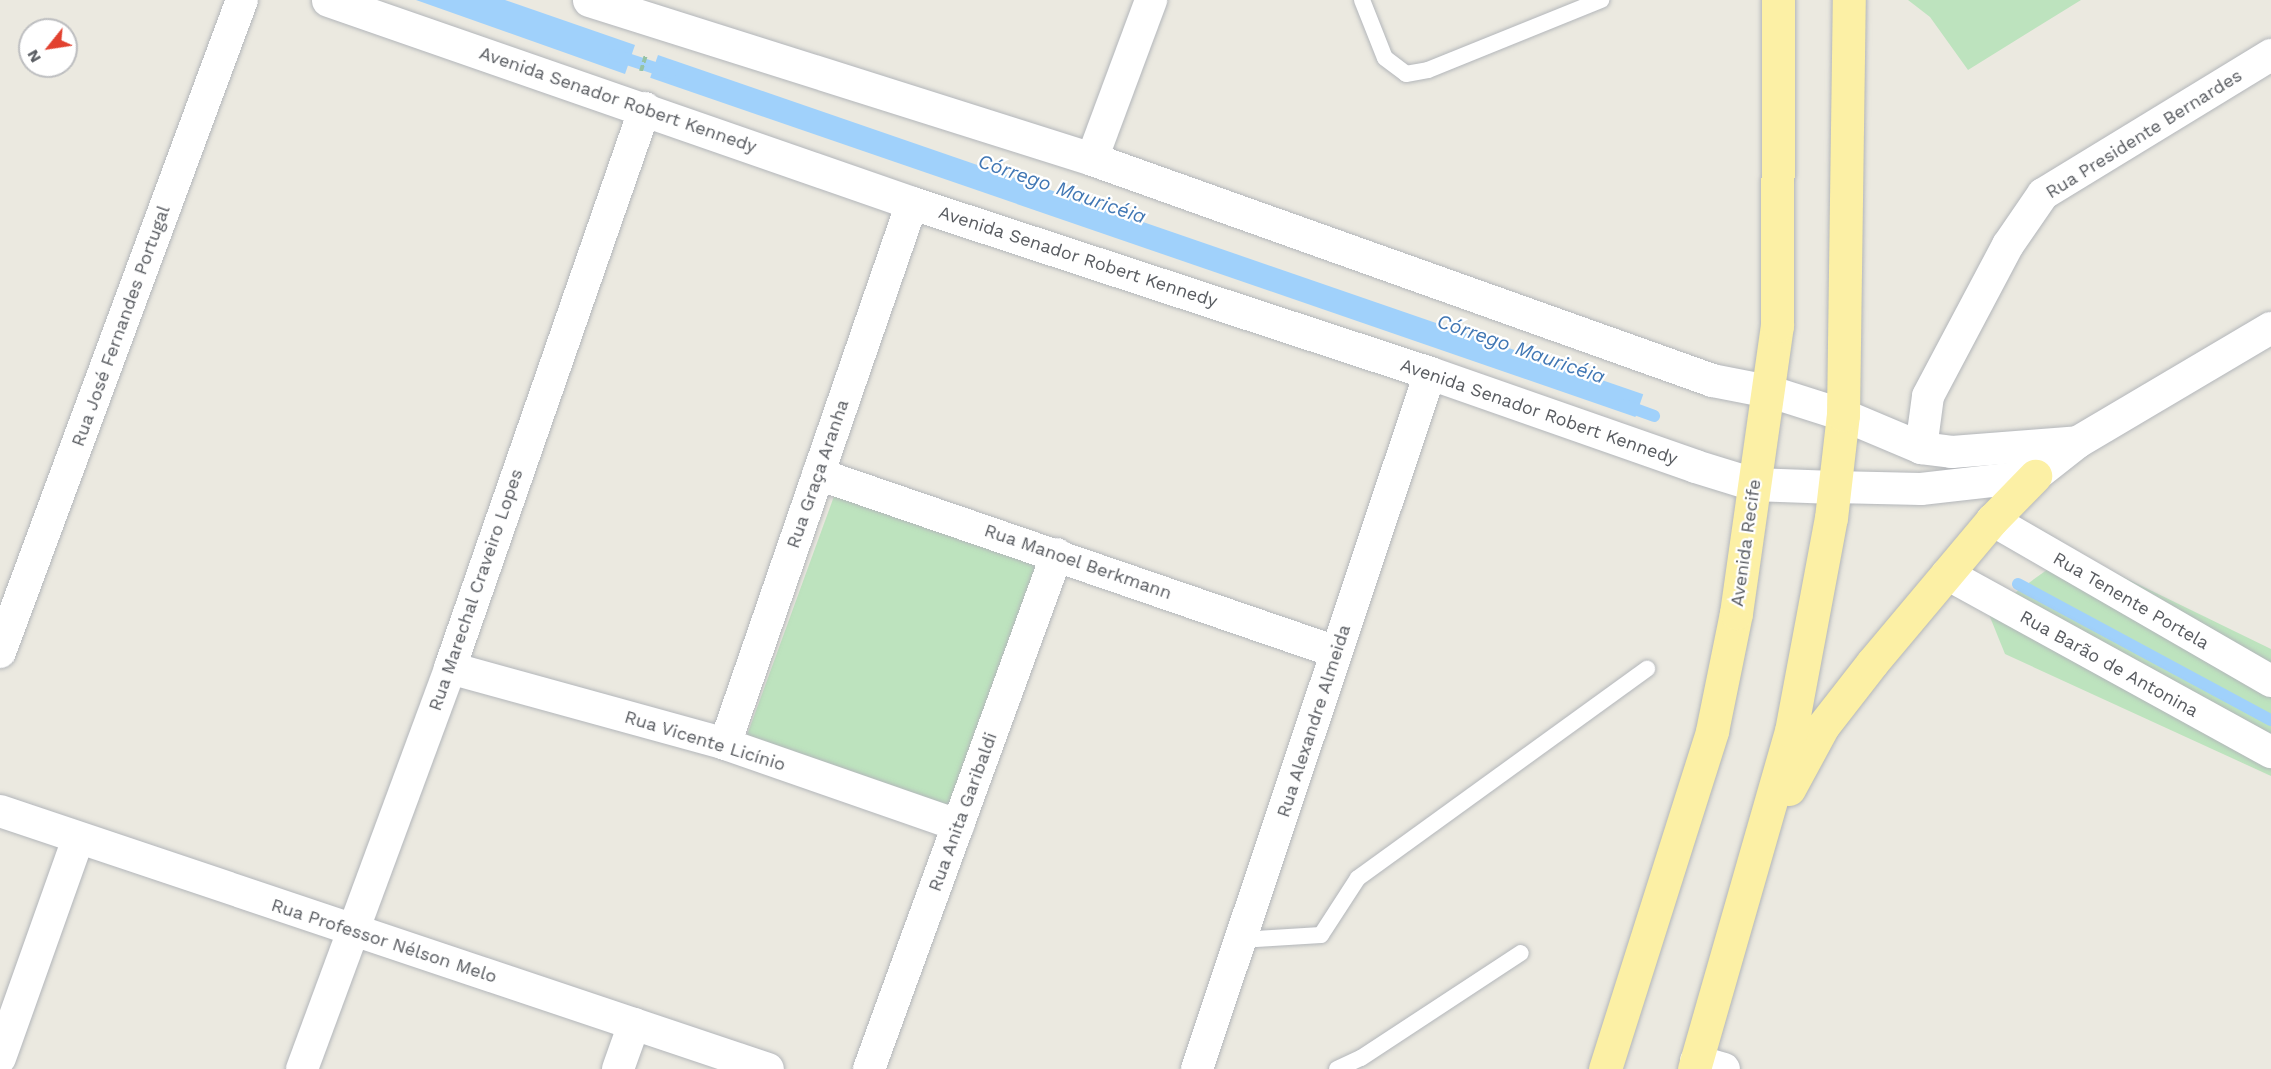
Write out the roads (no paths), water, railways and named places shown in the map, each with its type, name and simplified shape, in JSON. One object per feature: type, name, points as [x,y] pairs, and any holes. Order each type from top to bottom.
[{"type":"main road","name":"Avenida Recife","points":[[1605,1069],[1712,731],[1736,613],[1777,326],[1778,0]]},
{"type":"main road","points":[[1705,1066],[1791,731],[1821,581],[1834,487],[1843,415],[1849,0]]},
{"type":"main road","points":[[1764,832],[1824,726],[1992,520],[2035,476]]},
{"type":"street","name":"Rua José Fernandes Portugal","points":[[0,652],[242,0]]},
{"type":"street","name":"Avenida Senador Robert Kennedy","points":[[328,0],[641,94],[912,202],[1430,373],[1753,484],[1834,487]]},
{"type":"street","points":[[589,0],[1092,159],[1712,380],[1768,391],[1843,415],[1922,448],[1952,452],[2078,442]]},
{"type":"street","points":[[1092,159],[1151,0]]},
{"type":"street","name":"Rua Presidente Bernardes","points":[[1922,448],[1928,396],[2008,245],[2043,194],[2271,55]]},
{"type":"street","name":"Rua Marechal Craveiro Lopes","points":[[302,1069],[350,931],[450,668],[641,94]]},
{"type":"street","name":"Rua Graça Aranha","points":[[725,744],[912,202]]},
{"type":"street","points":[[1834,487],[1921,489],[2035,476],[2078,442],[2271,328]]},
{"type":"street","name":"Rua Alexandre Almeida","points":[[1197,1069],[1250,937],[1336,652],[1430,373]]},
{"type":"street","name":"Rua Manoel Berkmann","points":[[818,474],[1057,554],[1336,652]]},
{"type":"street","name":"Rua Tenente Portela","points":[[1992,520],[2271,681]]},
{"type":"street","name":"Rua Anita Garibaldi","points":[[869,1069],[1057,554]]},
{"type":"street","name":"Rua Barão de Antonina","points":[[1947,574],[2182,706],[2271,752]]},
{"type":"street","name":"Rua Vicente Licínio","points":[[450,668],[725,744],[958,825]]},
{"type":"street","name":"Rua Professor Nélson Melo","points":[[0,811],[350,931],[768,1069]]},
{"type":"street","points":[[0,1058],[78,839]]},
{"type":"street","points":[[618,1069],[634,1024]]},
{"type":"lane","points":[[1362,0],[1385,58],[1397,70],[1406,74],[1428,70],[1601,0]]},
{"type":"lane","points":[[1250,937],[1321,935],[1358,878],[1647,669]]},
{"type":"lane","points":[[1337,1069],[1361,1058],[1521,952]]},
{"type":"water","points":[[416,0],[505,0],[635,45],[625,74]]},
{"type":"water","points":[[658,55],[1643,394],[1635,417],[650,78]]},
{"type":"waterway","name":"Córrego Mauricéia","points":[[615,55],[670,73]]},
{"type":"waterway","name":"Córrego Mauricéia","points":[[1624,405],[1654,416]]},
{"type":"waterway","points":[[2018,584],[2271,720]]}]
